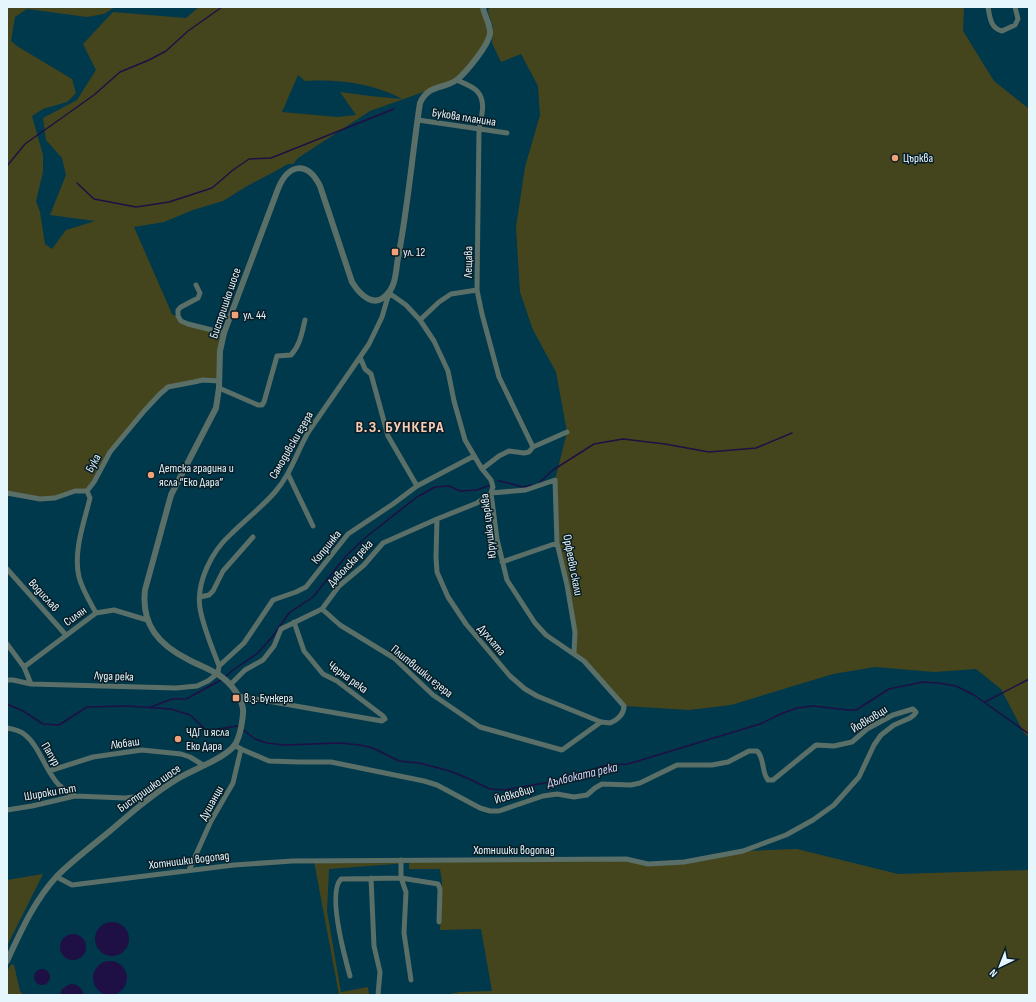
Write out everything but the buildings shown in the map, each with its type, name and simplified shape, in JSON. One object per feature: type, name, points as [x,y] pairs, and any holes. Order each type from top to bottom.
[{"type":"street","points":[[389,293],[394,282],[402,241],[420,103],[429,91],[457,80],[484,48],[490,34],[489,24],[484,15],[483,7]]},
{"type":"street","points":[[988,7],[991,23],[994,27],[1002,31],[1015,26],[1018,19],[1015,7]]},
{"type":"street","name":"Лещава","points":[[457,80],[477,91],[482,100],[483,111],[479,129],[477,290],[482,314],[499,377],[534,447]]},
{"type":"street","name":"Букова планина","points":[[418,120],[507,134]]},
{"type":"street","name":"Бистришко шосе","points":[[7,961],[31,911],[42,894],[69,864],[144,803],[179,778],[224,754],[234,745],[239,733],[244,712],[242,703],[231,684],[218,673],[189,660],[161,642],[147,620],[144,610],[145,590],[167,507],[180,476],[213,416],[218,400],[220,350],[224,332],[284,176],[294,169],[305,169],[316,177],[352,282],[357,290],[367,299],[372,300],[384,298],[389,293]]},
{"type":"street","points":[[196,285],[200,293],[198,298],[181,307],[178,310],[178,316],[181,321],[188,324],[224,332]]},
{"type":"street","points":[[420,320],[439,302],[451,294],[477,290]]},
{"type":"street","name":"Юрушка църква","points":[[389,293],[406,305],[420,320],[434,341],[448,370],[454,401],[465,440],[482,469],[491,480],[493,486],[491,493],[497,539],[507,580],[535,623],[546,635],[584,661],[624,706],[622,715],[615,721],[610,723],[601,722]]},
{"type":"street","name":"Самодивски езера","points":[[219,666],[200,608],[200,597],[205,574],[217,550],[229,535],[275,492],[288,474],[303,440],[369,344],[382,317],[389,293]]},
{"type":"street","points":[[219,388],[258,405],[262,405],[277,356],[291,355],[297,349],[300,343],[305,320]]},
{"type":"street","points":[[360,357],[366,369],[371,374],[388,436],[417,486]]},
{"type":"street","name":"Бука","points":[[87,491],[94,482],[100,467],[110,452],[145,410],[168,387],[203,380],[219,381]]},
{"type":"street","points":[[482,469],[499,456],[509,451],[524,453],[529,452],[534,447],[567,432]]},
{"type":"street","name":"Копринка","points":[[219,666],[244,643],[273,600],[306,587],[348,534],[417,486],[474,456]]},
{"type":"street","points":[[288,474],[313,526]]},
{"type":"street","name":"Дяволска река","points":[[231,684],[246,670],[263,660],[274,646],[281,629],[322,609],[339,586],[364,565],[383,543],[477,503],[491,493],[526,490],[555,480]]},
{"type":"street","name":"Орфееви скали","points":[[555,480],[557,543],[567,585],[574,632],[574,653]]},
{"type":"street","points":[[7,493],[40,499],[56,498],[75,491],[87,491],[90,498],[77,551],[77,566],[79,578],[96,613]]},
{"type":"street","name":"Духлата","points":[[437,519],[437,572],[448,597],[466,624],[510,676],[525,689],[537,696],[601,722]]},
{"type":"street","points":[[200,597],[209,595],[213,591],[223,571],[253,537]]},
{"type":"street","points":[[502,562],[557,543]]},
{"type":"street","name":"Водислав","points":[[7,569],[66,635]]},
{"type":"street","name":"Плитвишки езера","points":[[322,609],[340,624],[394,658],[433,695],[480,727],[562,750],[601,722]]},
{"type":"street","name":"Силян","points":[[24,668],[96,613],[114,610],[147,620]]},
{"type":"street","name":"Черна река","points":[[238,696],[382,721],[386,719],[338,681],[323,674],[304,651],[294,622]]},
{"type":"street","points":[[7,644],[24,668],[31,684]]},
{"type":"street","points":[[218,673],[219,666]]},
{"type":"street","name":"Луда река","points":[[7,680],[31,684],[176,688],[197,686],[208,682],[218,673]]},
{"type":"street","name":"Йовковци","points":[[241,750],[269,761],[331,762],[424,781],[437,785],[480,808],[490,811],[499,811],[543,796],[557,794],[574,797],[587,795],[594,788],[602,784],[631,786],[677,764],[712,765],[728,762],[749,751],[757,751],[760,754],[765,776],[768,780],[773,780],[816,745],[834,746],[852,742],[867,729],[893,715],[913,709],[916,712]]},
{"type":"street","name":"Хотнишки водопад","points":[[57,877],[72,885],[234,865],[292,861],[626,859],[648,864],[684,862],[743,851],[786,835],[813,820],[834,805],[859,777],[874,745],[881,735],[894,725],[910,718],[916,712]]},
{"type":"street","name":"Папур","points":[[7,728],[16,729],[24,734],[31,741],[60,786],[75,796]]},
{"type":"street","points":[[234,745],[241,750]]},
{"type":"street","name":"Любаш","points":[[49,771],[93,757],[142,750],[181,754],[190,757],[203,766]]},
{"type":"street","name":"Душанци","points":[[189,870],[212,821],[233,783],[241,750]]},
{"type":"street","name":"Широки път","points":[[7,810],[75,796],[134,797],[144,803]]},
{"type":"street","points":[[401,860],[401,878],[406,892],[404,933],[411,980]]},
{"type":"street","points":[[350,976],[342,948],[335,910],[338,881],[343,878],[401,878],[438,884],[440,889],[439,922]]},
{"type":"street","points":[[371,878],[374,946],[380,972],[378,995]]},
{"type":"shaded area","points":[[7,7],[115,7],[104,14],[87,17],[27,9],[15,17],[11,41],[72,79],[76,93],[67,102],[43,109],[32,116],[43,155],[43,172],[36,201],[40,212],[45,244],[52,249],[66,230],[95,221],[50,215],[66,175],[62,158],[46,140],[43,118],[77,100],[96,70],[83,44],[113,12],[186,18],[199,7],[483,7],[490,34],[484,47],[457,80],[370,111],[298,158],[293,164],[288,164],[223,201],[193,210],[164,222],[134,227],[172,314],[188,324],[224,333],[219,381],[203,380],[168,387],[119,440],[87,491],[75,491],[55,498],[40,499],[7,493]],"holes":[[[298,75],[305,81],[355,83],[379,89],[402,99],[340,92],[356,115],[337,117],[282,112]]]},
{"type":"shaded area","points":[[489,7],[964,7],[963,31],[994,81],[1028,108],[1029,115],[1029,737],[1024,733],[1001,689],[976,669],[934,672],[875,667],[833,674],[731,705],[689,710],[624,706],[574,653],[575,632],[557,543],[555,480],[567,432],[556,372],[533,330],[520,292],[516,227],[525,167],[540,115],[538,86],[521,54],[501,62],[492,43],[493,26],[488,12]]},
{"type":"shaded area","points":[[797,849],[898,874],[1029,870],[1029,995],[444,995],[460,992],[492,991],[481,929],[440,930],[442,882],[440,869],[409,869],[409,863],[329,869],[327,911],[341,992],[368,987],[369,995],[339,995],[314,861],[626,859],[648,864],[684,862],[743,851]]},
{"type":"shaded area","points":[[43,874],[7,946],[7,880]]},
{"type":"shaded area","points":[[112,922],[124,927],[129,939],[124,951],[112,956],[100,951],[95,939],[100,927]]},
{"type":"shaded area","points":[[73,934],[82,938],[86,947],[82,956],[73,960],[64,956],[60,947],[64,938]]},
{"type":"shaded area","points":[[110,961],[122,966],[127,978],[122,990],[110,995],[98,990],[93,978],[98,966]]},
{"type":"shaded area","points":[[11,964],[14,965],[20,991],[24,995],[7,995],[7,972]]},
{"type":"shaded area","points":[[42,969],[48,971],[50,977],[48,983],[42,985],[36,983],[34,977],[36,971]]},
{"type":"shaded area","points":[[70,984],[79,986],[84,995],[60,995],[62,989]]},
{"type":"waterway","points":[[7,166],[25,144],[94,95],[120,72],[166,51],[188,31],[222,7]]},
{"type":"waterway","points":[[77,183],[94,199],[136,207],[169,202],[212,188],[233,170],[249,159],[271,158],[394,109]]},
{"type":"waterway","points":[[538,484],[553,470],[594,444],[623,439],[665,444],[709,452],[756,448],[792,433]]},
{"type":"waterway","points":[[498,481],[523,487],[532,485]]},
{"type":"waterway","points":[[224,678],[258,653],[273,636],[289,613],[313,597],[346,556],[366,537],[417,497],[435,487],[449,486],[460,491],[477,490],[490,485]]},
{"type":"waterway","points":[[985,702],[1029,679]]},
{"type":"waterway","points":[[151,707],[172,699],[186,699],[221,680]]},
{"type":"waterway","name":"Дълбоката река","points":[[242,729],[255,739],[267,743],[284,745],[340,743],[373,748],[399,761],[419,763],[450,771],[490,789],[504,790],[551,782],[607,765],[628,764],[760,724],[797,708],[813,706],[856,710],[889,689],[923,682],[956,686],[974,695],[1029,734]]},
{"type":"waterway","points":[[7,704],[23,711],[43,724],[59,725],[87,707],[127,706],[171,709],[190,715],[205,729],[212,730],[237,726],[239,727]]},
{"type":"place","name":"Църква","points":[[895,158]]},
{"type":"place","name":"ул. 12","points":[[395,252]]},
{"type":"place","name":"ул. 44","points":[[235,315]]},
{"type":"place","name":"Детска градина и ясла “Еко Дара”","points":[[151,475]]},
{"type":"place","name":"в.з. Бункера","points":[[236,698]]},
{"type":"place","name":"ЧДГ и ясла Еко Дара","points":[[178,739]]},
{"type":"district","name":"В.З. БУНКЕРА","points":[[400,426]]}]
